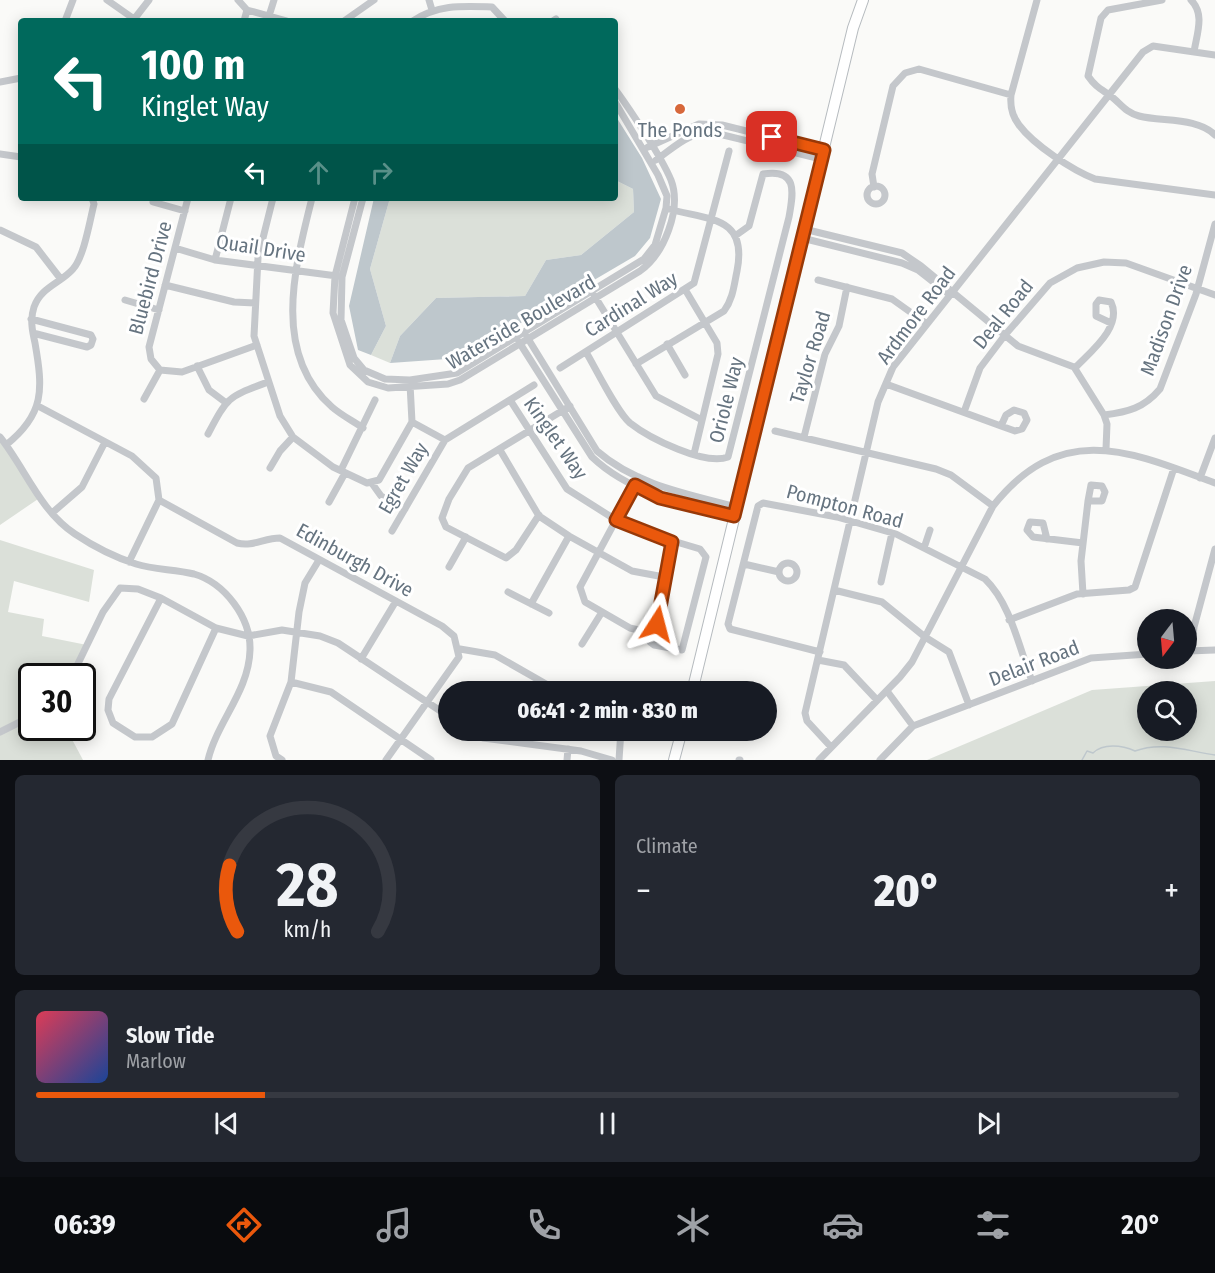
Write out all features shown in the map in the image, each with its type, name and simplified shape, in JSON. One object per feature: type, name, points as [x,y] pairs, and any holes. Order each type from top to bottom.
[{"type":"street","points":[[66,18],[73,0]]},
{"type":"street","points":[[107,0],[134,18]]},
{"type":"street","points":[[137,18],[149,0]]},
{"type":"street","points":[[238,0],[247,10],[276,18]]},
{"type":"street","points":[[269,16],[274,0]]},
{"type":"street","points":[[348,18],[374,0]]},
{"type":"street","points":[[429,0],[432,10]]},
{"type":"street","points":[[695,681],[853,28],[863,0]]},
{"type":"street","points":[[1036,0],[1011,95],[1010,107],[1019,125],[1078,173],[1095,179],[1215,195]]},
{"type":"street","points":[[1162,0],[1108,10],[1101,18],[1088,76],[1096,88],[1109,95],[1123,110],[1138,116],[1198,125],[1208,128],[1215,135]]},
{"type":"street","points":[[1191,0],[1199,9],[1200,16],[1194,52]]},
{"type":"street","points":[[418,18],[432,10],[491,4],[503,18]]},
{"type":"street","points":[[245,18],[247,10]]},
{"type":"street","name":"Ardmore Road","points":[[831,747],[807,721],[805,713],[878,402],[893,367],[1143,52],[1153,46],[1215,55]]},
{"type":"street","points":[[874,187],[872,174],[893,86],[905,73],[919,69],[1011,95]]},
{"type":"street","points":[[0,82],[18,79]]},
{"type":"street","name":"Waterside Boulevard","points":[[354,201],[339,276],[341,320],[354,358],[372,376],[410,384],[457,373],[518,341],[528,340],[596,298],[651,263],[664,245],[670,209],[664,186],[655,161],[618,95]]},
{"type":"street","name":"Waterside Boulevard","points":[[618,106],[647,148]]},
{"type":"street","points":[[647,148],[699,124],[722,125],[822,155]]},
{"type":"street","points":[[655,161],[675,145],[700,132],[822,155]]},
{"type":"street","name":"Cardinal Way","points":[[560,368],[686,291],[697,279],[729,151]]},
{"type":"street","points":[[0,154],[18,157]]},
{"type":"street","name":"Oriole Way","points":[[586,352],[629,422],[679,450],[722,459],[728,457],[794,189],[786,178],[777,174],[763,174],[748,226],[735,236]]},
{"type":"street","points":[[6,445],[24,430],[38,406],[40,374],[31,319],[40,296],[74,268],[93,201]]},
{"type":"street","name":"Bluebird Drive","points":[[160,370],[151,359],[149,347],[187,201]]},
{"type":"street","points":[[215,260],[230,201]]},
{"type":"street","points":[[272,201],[257,267],[254,336],[280,416],[293,436],[320,458],[343,472],[370,482],[381,496],[405,509]]},
{"type":"street","points":[[311,201],[294,271],[291,316],[306,372],[332,407],[363,428]]},
{"type":"street","name":"Waterside Boulevard","points":[[339,276],[362,201]]},
{"type":"street","points":[[153,202],[185,211]]},
{"type":"street","points":[[636,364],[724,311],[731,302],[741,252],[735,236],[726,224],[670,209]]},
{"type":"street","name":"Waterside Boulevard","points":[[518,341],[524,333],[644,259],[656,245],[670,209]]},
{"type":"street","name":"Madison Drive","points":[[1104,415],[1128,412],[1150,402],[1160,389],[1198,288],[1215,224]]},
{"type":"street","points":[[0,230],[36,247],[60,278]]},
{"type":"street","points":[[803,234],[848,240],[902,254],[921,266],[1030,353],[1065,362],[1074,368],[1104,415],[1107,424],[1106,449]]},
{"type":"street","points":[[803,234],[847,249],[902,263],[918,270],[946,292],[952,293]]},
{"type":"street","points":[[847,249],[850,245],[848,240]]},
{"type":"street","name":"Quail Drive","points":[[175,248],[215,260],[339,276]]},
{"type":"street","name":"Deal Road","points":[[964,412],[980,369],[1005,335],[1050,283],[1077,268],[1104,262],[1126,263],[1215,294]]},
{"type":"street","points":[[818,280],[892,299],[927,324]]},
{"type":"street","points":[[165,285],[234,302],[255,303]]},
{"type":"street","name":"Taylor Road","points":[[804,437],[825,354],[839,326],[847,287]]},
{"type":"street","points":[[591,291],[656,396],[702,420]]},
{"type":"street","points":[[686,291],[717,343],[718,354],[694,454]]},
{"type":"street","points":[[125,300],[159,310]]},
{"type":"street","points":[[31,319],[91,335],[93,339],[91,345],[87,347],[33,333]]},
{"type":"street","points":[[1074,368],[1102,341],[1111,323]]},
{"type":"street","points":[[524,333],[597,451],[639,477],[662,488],[703,498],[735,511]]},
{"type":"street","points":[[518,341],[592,457],[602,467],[660,498],[700,508],[735,511]]},
{"type":"street","points":[[667,344],[685,375]]},
{"type":"street","points":[[144,399],[160,370],[182,372],[257,345]]},
{"type":"street","points":[[197,366],[209,390],[225,402]]},
{"type":"street","points":[[207,435],[225,402],[232,396],[268,382]]},
{"type":"street","points":[[370,482],[379,480],[412,423],[410,384]]},
{"type":"street","points":[[886,384],[1001,426]]},
{"type":"street","name":"Egret Way","points":[[392,531],[445,440],[534,385]]},
{"type":"street","points":[[330,502],[375,400]]},
{"type":"street","name":"Kinglet Way","points":[[510,400],[567,489],[616,520],[672,542],[700,549],[706,557],[700,588],[682,650],[654,645],[650,642],[651,633]]},
{"type":"street","points":[[38,406],[146,466],[156,478],[159,500],[129,562]]},
{"type":"street","points":[[539,515],[516,550],[506,558],[446,527],[443,513],[468,468],[570,406]]},
{"type":"street","points":[[412,423],[445,440]]},
{"type":"street","points":[[775,431],[867,452],[951,475],[993,506]]},
{"type":"street","points":[[270,468],[280,451],[293,436]]},
{"type":"street","points":[[0,437],[52,513],[74,533],[129,562],[196,575],[209,581],[223,591],[241,615],[250,648],[248,669],[208,760]]},
{"type":"street","points":[[1200,478],[1215,438]]},
{"type":"street","points":[[52,513],[82,487],[105,442]]},
{"type":"street","points":[[819,760],[912,662],[993,506],[1009,487],[1047,461],[1080,451],[1106,449],[1133,454],[1215,483]]},
{"type":"street","points":[[500,450],[539,515],[569,536],[632,572],[664,578]]},
{"type":"street","points":[[1009,620],[1039,607],[1083,594],[1129,590],[1135,587],[1174,468]]},
{"type":"street","points":[[639,477],[580,587],[585,602],[630,628],[651,633],[657,624],[672,542]]},
{"type":"street","points":[[700,508],[703,498]]},
{"type":"street","name":"Edinburgh Drive","points":[[159,500],[237,543],[251,546],[269,538],[280,538],[442,626],[454,636],[459,650]]},
{"type":"street","points":[[1083,594],[1083,543],[1088,501]]},
{"type":"street","name":"Pompton Road","points":[[819,656],[730,629],[728,624],[758,506],[763,503],[827,515],[892,532],[984,579],[996,590],[1032,681]]},
{"type":"street","points":[[924,548],[930,530]]},
{"type":"street","points":[[881,582],[892,532]]},
{"type":"street","points":[[531,604],[569,536]]},
{"type":"street","points":[[449,567],[466,537]]},
{"type":"street","points":[[1047,539],[1083,543]]},
{"type":"street","points":[[1197,616],[1215,549]]},
{"type":"street","points":[[282,760],[276,756],[270,736],[291,682],[305,583],[319,560]]},
{"type":"street","points":[[744,564],[779,572]]},
{"type":"street","points":[[78,663],[103,612],[120,588],[138,589],[161,598],[216,628],[248,636],[297,631],[338,643],[438,709]]},
{"type":"street","points":[[834,590],[882,602],[925,637],[950,652],[969,705]]},
{"type":"street","points":[[508,592],[549,613]]},
{"type":"street","points":[[161,598],[109,699],[108,710],[112,723],[135,738],[152,737],[172,724],[216,628]]},
{"type":"street","points":[[361,658],[396,602]]},
{"type":"street","points":[[582,644],[602,612]]},
{"type":"street","points":[[386,760],[459,657],[459,650],[495,655],[541,681]]},
{"type":"street","points":[[1197,651],[1215,650]]},
{"type":"street","name":"Delair Road","points":[[913,726],[1091,658],[1137,655]]},
{"type":"street","points":[[819,656],[844,665],[877,700]]},
{"type":"street","points":[[291,682],[330,692],[431,760]]},
{"type":"street","points":[[880,760],[913,726],[886,691]]},
{"type":"street","points":[[0,732],[18,723]]},
{"type":"street","points":[[496,741],[568,748],[612,760]]},
{"type":"street","points":[[619,760],[620,741]]},
{"type":"street","points":[[674,760],[679,741]]},
{"type":"street","points":[[567,760],[568,748]]},
{"type":"shaded area","points":[[618,120],[642,158],[661,199],[650,238],[635,256],[461,358],[390,363],[400,336],[436,298],[525,296],[546,260],[581,255],[634,212],[633,189],[618,182]]},
{"type":"shaded area","points":[[618,182],[633,189],[634,212],[581,255],[546,260],[525,296],[436,298],[400,336],[390,363],[371,355],[386,326],[370,269],[389,201],[618,201]]},
{"type":"shaded area","points":[[373,201],[389,201],[370,269],[386,326],[371,355],[358,350],[349,306]]},
{"type":"shaded area","points":[[0,442],[41,497],[0,525]]},
{"type":"shaded area","points":[[0,540],[94,570],[89,602],[14,581],[8,612],[44,619],[42,636],[87,645],[77,663],[18,663],[18,741],[73,741],[83,760],[0,760]]},
{"type":"shaded area","points":[[1215,681],[1215,760],[927,760],[1092,690],[1137,687],[1137,741],[1197,741],[1197,682]]},
{"type":"waterway","points":[[1082,760],[1087,751],[1093,753],[1113,746],[1135,751],[1165,747],[1215,755]]},
{"type":"place","name":"The Ponds","points":[[680,109]]},
{"type":"route","points":[[657,624],[672,542],[616,520],[635,485],[660,498],[734,516],[824,150],[772,137]]}]
